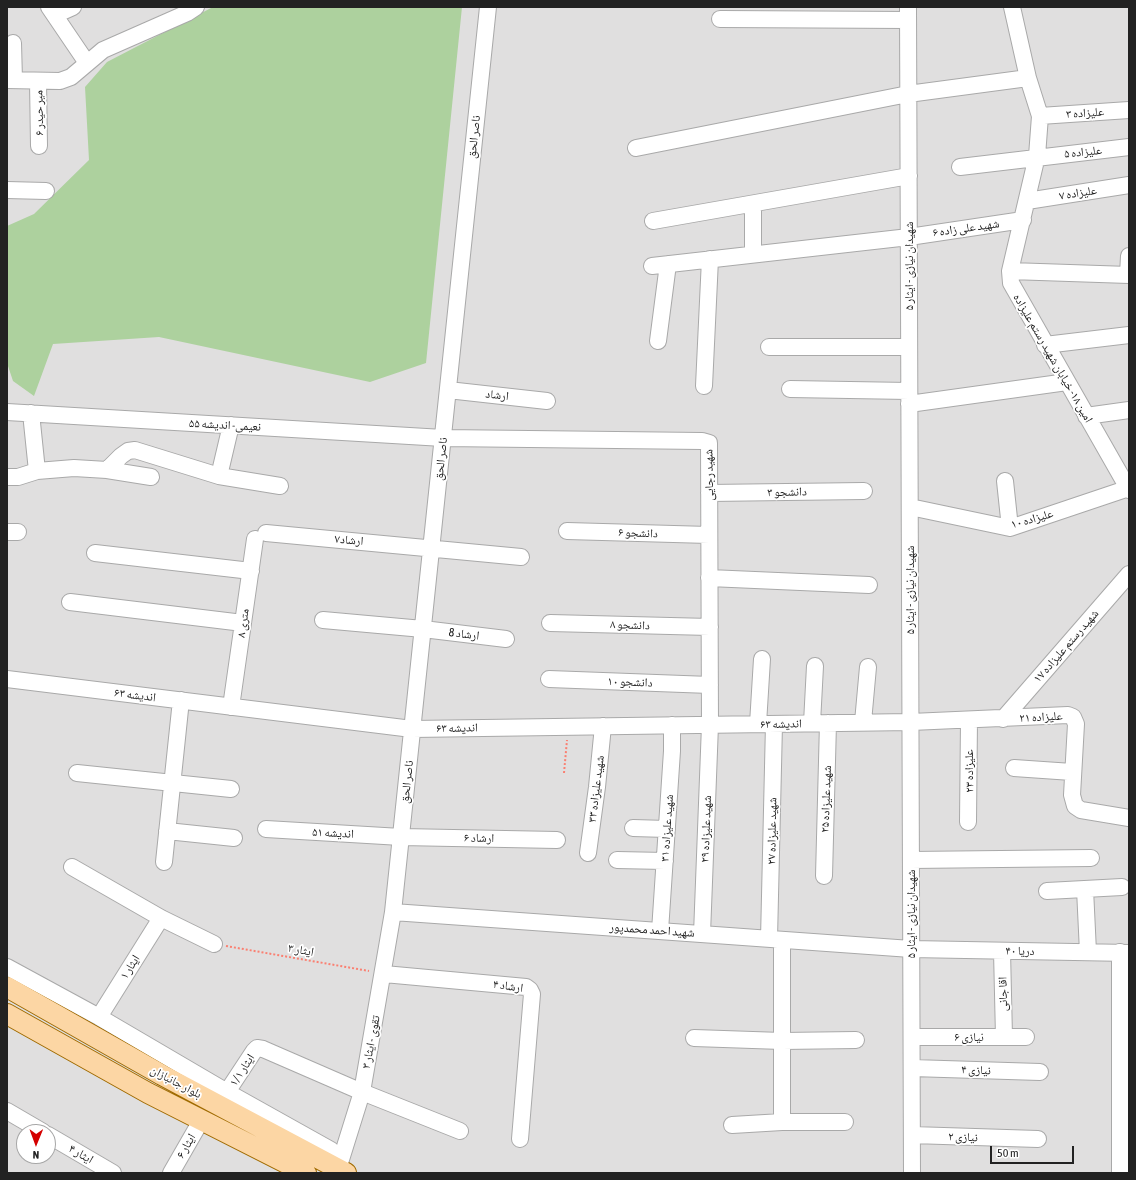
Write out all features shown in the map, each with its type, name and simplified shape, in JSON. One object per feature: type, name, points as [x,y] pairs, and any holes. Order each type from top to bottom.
[{"type":"main road","name":"بلوار جانبازان","points":[[7,987],[162,1075],[342,1171]]},
{"type":"main road","name":"بلوار جانبازان","points":[[7,1014],[148,1094],[306,1173]]},
{"type":"main road","points":[[111,1072],[122,1068],[125,1064],[125,1053]]},
{"type":"main road","points":[[148,1094],[146,1086],[149,1080],[155,1076],[162,1075]]},
{"type":"street","points":[[73,7],[52,11],[87,63]]},
{"type":"street","points":[[13,43],[10,80],[60,81],[71,77],[103,50],[187,13],[196,7]]},
{"type":"street","name":"ناصر الحق","points":[[393,912],[488,7]]},
{"type":"street","name":"امین ۱۸- خيابان شهيد رستم عليزاده","points":[[1012,7],[1028,78],[1040,116],[1037,156],[1010,271],[1011,283],[1129,489]]},
{"type":"street","points":[[720,19],[908,14]]},
{"type":"street","name":"شهیدان نیازی - ایثار ۵","points":[[908,14],[912,1173]]},
{"type":"street","points":[[636,148],[908,94],[1028,78]]},
{"type":"street","name":"میر حیدر ۶","points":[[38,81],[39,146]]},
{"type":"street","name":"علیزاده ۳","points":[[1040,116],[1129,110]]},
{"type":"street","name":"علیزاده ۵","points":[[960,167],[1037,156],[1129,147]]},
{"type":"street","points":[[653,221],[909,176]]},
{"type":"street","name":"علیزاده ۷","points":[[1027,201],[1129,185]]},
{"type":"street","points":[[7,190],[46,191]]},
{"type":"street","points":[[753,204],[753,254]]},
{"type":"street","name":"شهید علی زاده ۶","points":[[658,342],[660,265],[909,237],[1023,220]]},
{"type":"street","points":[[1010,271],[1129,275],[1129,256]]},
{"type":"street","points":[[704,386],[710,259]]},
{"type":"street","points":[[1045,344],[1129,335]]},
{"type":"street","points":[[769,347],[909,347]]},
{"type":"street","points":[[790,389],[909,397],[1067,382]]},
{"type":"street","name":"ارشاد","points":[[448,390],[547,401]]},
{"type":"street","points":[[1086,416],[1129,410]]},
{"type":"street","name":"نعیمی- اندیشه ۵۵","points":[[7,412],[443,438]]},
{"type":"street","points":[[30,473],[31,413]]},
{"type":"street","points":[[220,476],[231,425]]},
{"type":"street","name":"شهید رجایی","points":[[443,438],[702,441],[709,443],[710,724]]},
{"type":"street","points":[[107,470],[121,456],[128,451],[135,450],[220,476],[280,486]]},
{"type":"street","points":[[7,477],[74,468],[107,470],[151,477]]},
{"type":"street","points":[[1005,481],[1010,528]]},
{"type":"street","name":"علیزاده ۱۰","points":[[910,507],[1010,528],[1129,489]]},
{"type":"street","name":"دانشجو ۳","points":[[709,493],[864,491]]},
{"type":"street","name":"دانشجو ۶","points":[[567,530],[709,535]]},
{"type":"street","name":"ارشاد۷","points":[[261,536],[431,548],[521,557]]},
{"type":"street","name":"۸ متری","points":[[231,707],[251,571],[261,536]]},
{"type":"street","points":[[95,553],[251,571]]},
{"type":"street","name":"۱۷ شهید رستم علیزاده","points":[[1003,719],[1129,574]]},
{"type":"street","points":[[710,578],[870,585]]},
{"type":"street","points":[[70,602],[243,623]]},
{"type":"street","name":"ارشاد 8","points":[[322,620],[423,629],[506,639]]},
{"type":"street","name":"دانشجو ۸","points":[[550,623],[710,627]]},
{"type":"street","points":[[758,724],[762,659]]},
{"type":"street","points":[[812,723],[815,666]]},
{"type":"street","points":[[863,722],[868,667]]},
{"type":"street","name":"دانشجو ۱۰","points":[[549,678],[710,685]]},
{"type":"street","name":"اندیشه ۶۳","points":[[7,679],[412,729],[911,722]]},
{"type":"street","points":[[164,862],[180,700]]},
{"type":"street","name":"علیزاده ۲۱","points":[[911,722],[1068,715],[1073,717],[1076,724],[1072,772],[1072,800],[1078,808],[1129,818]]},
{"type":"street","name":"علیزاده ۲۳","points":[[968,822],[969,720]]},
{"type":"street","name":"شهید علیزاده ۲۵","points":[[824,876],[828,723]]},
{"type":"street","name":"شهید علیزاده ۲۹","points":[[702,934],[710,724]]},
{"type":"street","name":"شهید علیزاده ۲۷","points":[[774,724],[775,939],[782,1041],[782,1122]]},
{"type":"street","name":"شهید علیزاده ۳۱","points":[[660,931],[672,725]]},
{"type":"street","name":"شهید علیزاده ۳۳","points":[[588,853],[603,726]]},
{"type":"street","points":[[1014,768],[1072,772]]},
{"type":"street","points":[[77,773],[231,789]]},
{"type":"street","points":[[633,828],[667,829]]},
{"type":"street","name":"اندیشه ۵۱","points":[[266,829],[401,837]]},
{"type":"street","points":[[167,831],[234,838]]},
{"type":"street","name":"ارشاد ۶","points":[[401,837],[557,840]]},
{"type":"street","points":[[911,860],[1090,858]]},
{"type":"street","points":[[617,860],[665,861]]},
{"type":"street","points":[[72,867],[161,918],[214,944]]},
{"type":"street","points":[[1047,891],[1122,887]]},
{"type":"street","points":[[1085,889],[1088,952]]},
{"type":"street","name":"شهید احمد محمدپور","points":[[393,912],[911,949]]},
{"type":"street","name":"تقوی - ایثار ۳","points":[[342,1171],[362,1092],[384,974],[393,912]]},
{"type":"street","name":"ایثار ۱","points":[[99,1017],[161,918]]},
{"type":"street","name":"دریا ۴۰","points":[[911,949],[1124,952]]},
{"type":"street","name":"اقا جانی","points":[[1002,950],[1004,1037]]},
{"type":"street","points":[[1123,1163],[1124,952]]},
{"type":"street","points":[[7,967],[99,1017],[227,1092],[331,1150],[342,1171]]},
{"type":"street","name":"ارشاد ۴","points":[[384,974],[526,987],[530,990],[532,994],[520,1139]]},
{"type":"street","name":"نیازی ۶","points":[[912,1037],[1026,1037]]},
{"type":"street","points":[[694,1038],[782,1041],[856,1040]]},
{"type":"street","name":"ایثار ۱/۱","points":[[227,1092],[257,1048],[263,1048],[362,1092]]},
{"type":"street","name":"نیازی ۴","points":[[912,1068],[1040,1072]]},
{"type":"street","points":[[362,1092],[460,1131]]},
{"type":"street","points":[[7,1111],[29,1124]]},
{"type":"street","name":"ایثار ۶","points":[[171,1173],[202,1120]]},
{"type":"street","points":[[732,1125],[782,1122],[844,1122]]},
{"type":"street","name":"نیازی ۲","points":[[912,1135],[1038,1139]]},
{"type":"street","name":"ایثار ۴","points":[[56,1140],[113,1173]]},
{"type":"path","points":[[564,773],[568,726]]},
{"type":"path","name":"ایثار ۳","points":[[214,944],[384,974]]},
{"type":"shaded area","points":[[7,7],[1129,7],[1129,1173],[7,1173]]},
{"type":"green space","points":[[213,7],[462,7],[426,363],[370,382],[159,337],[53,344],[34,396],[13,381],[7,363],[7,226],[34,214],[89,160],[85,87],[107,62]]}]
